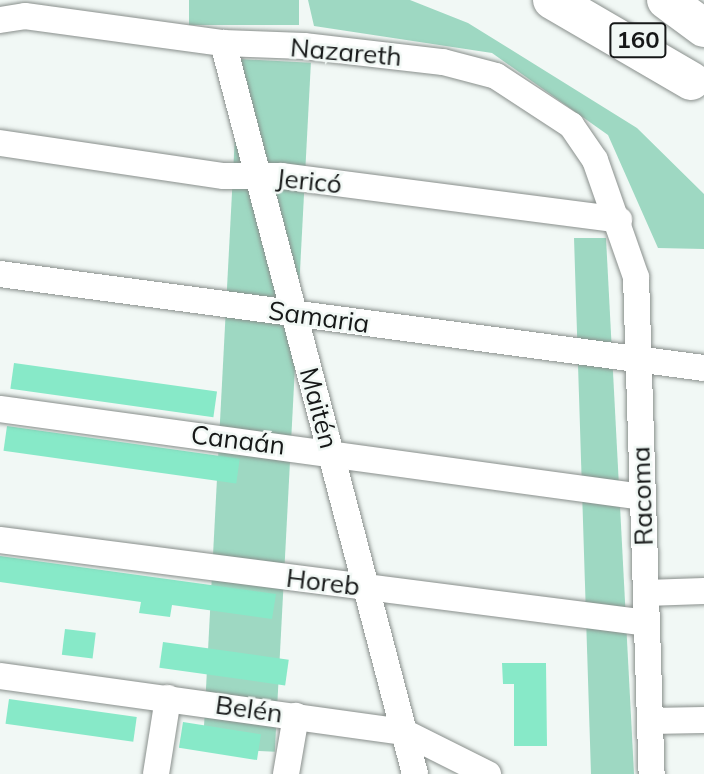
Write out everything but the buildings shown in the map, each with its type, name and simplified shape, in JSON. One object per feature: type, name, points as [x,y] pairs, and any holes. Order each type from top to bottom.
[{"type":"highway","points":[[552,0],[698,87]]},
{"type":"highway","name":"160","points":[[585,0],[698,87]]},
{"type":"highway","name":"160","points":[[666,0],[704,28]]},
{"type":"street","name":"Nazareth","points":[[0,20],[25,16],[223,43],[304,46],[443,62],[496,76],[571,125],[595,160],[619,220]]},
{"type":"street","name":"Maitén","points":[[223,43],[415,774]]},
{"type":"street","name":"Jericó","points":[[0,143],[225,176],[258,176],[619,220]]},
{"type":"street","name":"Racoma","points":[[619,220],[636,277],[652,774]]},
{"type":"street","name":"Samaria","points":[[0,274],[704,368]]},
{"type":"street","name":"Canaán","points":[[0,409],[331,452],[642,497]]},
{"type":"street","name":"Horeb","points":[[0,540],[647,623]]},
{"type":"street","points":[[646,593],[704,591]]},
{"type":"street","name":"Belén","points":[[0,676],[404,732],[488,774]]},
{"type":"street","points":[[156,774],[168,698]]},
{"type":"street","points":[[286,774],[296,716]]},
{"type":"street","points":[[650,720],[704,720]]},
{"type":"green space","points":[[189,0],[299,0],[299,25],[189,25]]},
{"type":"green space","points":[[308,0],[410,0],[468,23],[637,128],[704,194],[704,249],[658,248],[608,135],[492,53],[314,26]]},
{"type":"green space","points":[[239,59],[311,63],[275,752],[203,748]]},
{"type":"green space","points":[[574,238],[606,238],[634,774],[591,774]]}]
